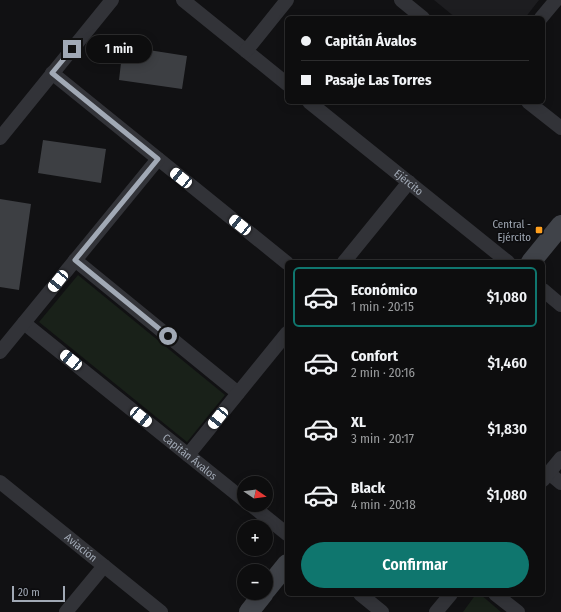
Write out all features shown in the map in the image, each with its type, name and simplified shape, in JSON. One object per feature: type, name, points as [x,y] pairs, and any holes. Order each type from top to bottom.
[{"type":"street","points":[[0,138],[112,0]]},
{"type":"street","points":[[183,0],[285,82]]},
{"type":"street","points":[[246,51],[287,0]]},
{"type":"street","points":[[401,0],[421,16]]},
{"type":"street","points":[[543,16],[556,0]]},
{"type":"street","points":[[52,73],[285,261]]},
{"type":"street","name":"Ejército","points":[[312,104],[506,260]]},
{"type":"street","points":[[531,104],[561,128]]},
{"type":"street","points":[[0,352],[158,159]]},
{"type":"street","points":[[346,260],[409,182]]},
{"type":"street","points":[[533,260],[561,225]]},
{"type":"street","points":[[75,260],[238,393]]},
{"type":"street","points":[[545,292],[561,305]]},
{"type":"street","name":"Capitán Ávalos","points":[[24,323],[237,494]]},
{"type":"street","points":[[188,455],[285,335]]},
{"type":"street","points":[[561,458],[546,477],[561,483]]},
{"type":"street","name":"Aviación","points":[[0,482],[161,612]]},
{"type":"street","points":[[260,512],[285,532]]},
{"type":"street","points":[[66,612],[104,566]]},
{"type":"street","points":[[273,581],[285,566]]},
{"type":"street","points":[[362,596],[382,612]]},
{"type":"street","points":[[436,612],[449,596]]},
{"type":"street","points":[[498,596],[518,612]]},
{"type":"street","points":[[248,612],[258,600]]},
{"type":"shaded area","points":[[434,0],[539,0],[527,16],[454,16]]},
{"type":"shaded area","points":[[78,275],[225,395],[187,442],[39,322]]},
{"type":"shaded area","points":[[475,596],[482,596],[501,612],[463,612]]},
{"type":"building","points":[[123,46],[187,56],[182,89],[119,80]]},
{"type":"building","points":[[43,140],[106,149],[101,183],[38,173]]},
{"type":"building","points":[[0,199],[31,204],[19,290],[0,287]]},
{"type":"place","name":"Central - Ejército","points":[[539,230]]},
{"type":"route","points":[[72,49],[52,73],[158,159],[75,260],[168,336]]}]
